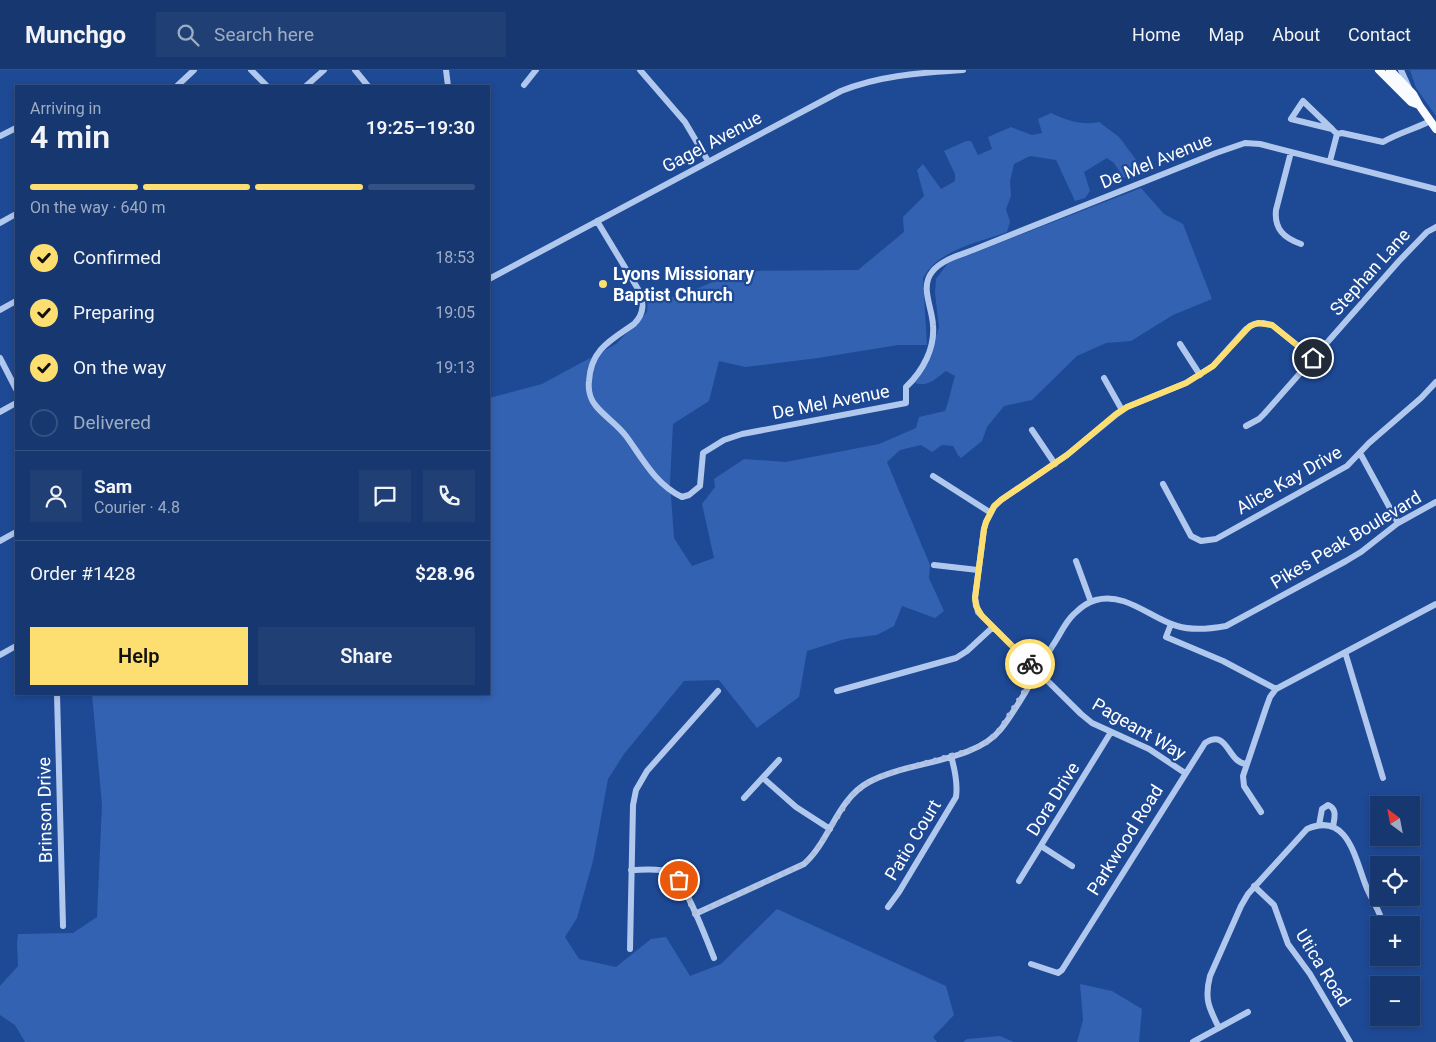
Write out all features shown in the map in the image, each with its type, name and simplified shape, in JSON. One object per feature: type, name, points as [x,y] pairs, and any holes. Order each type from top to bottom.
[{"type":"main road","points":[[1379,70],[1411,102],[1419,105]]},
{"type":"main road","points":[[1390,70],[1409,88],[1436,129]]},
{"type":"street","points":[[178,85],[194,70]]},
{"type":"street","points":[[251,70],[266,85]]},
{"type":"street","points":[[307,85],[324,70]]},
{"type":"street","points":[[354,70],[367,85]]},
{"type":"street","points":[[446,70],[448,85]]},
{"type":"street","points":[[524,85],[536,70]]},
{"type":"street","points":[[640,70],[685,122],[708,161]]},
{"type":"street","name":"Gagel Avenue","points":[[490,278],[708,161],[851,87],[897,75],[963,70]]},
{"type":"street","points":[[1401,70],[1409,88]]},
{"type":"street","points":[[1332,129],[1291,119],[1303,101],[1332,129],[1337,134]]},
{"type":"street","points":[[1337,134],[1342,133],[1383,142],[1399,133],[1415,129],[1430,121]]},
{"type":"street","points":[[0,136],[15,128]]},
{"type":"street","points":[[1330,161],[1337,134]]},
{"type":"street","name":"De Mel Avenue","points":[[596,221],[643,300],[643,311],[639,319],[598,351],[589,371],[588,386],[591,397],[595,406],[618,426],[648,469],[666,488],[682,497],[689,495],[700,486],[703,452],[724,440],[742,434],[906,403],[906,387],[923,366],[930,350],[933,325],[927,294],[927,283],[931,274],[942,264],[1245,143],[1256,143],[1436,188]]},
{"type":"street","points":[[1291,152],[1276,210],[1276,219],[1280,232],[1287,238],[1301,244]]},
{"type":"street","points":[[0,223],[15,215]]},
{"type":"street","name":"Stephan Lane","points":[[1246,426],[1264,414],[1410,249],[1427,232],[1436,227]]},
{"type":"street","points":[[0,310],[15,302]]},
{"type":"street","points":[[933,476],[991,512],[994,506],[1001,500],[1055,464],[1122,410],[1186,383],[1213,366],[1246,329],[1258,323],[1272,325],[1313,358]]},
{"type":"street","points":[[1180,344],[1200,375]]},
{"type":"street","points":[[0,358],[15,387]]},
{"type":"street","points":[[1104,378],[1122,410]]},
{"type":"street","name":"Alice Kay Drive","points":[[1163,484],[1191,536],[1201,541],[1210,541],[1337,473],[1352,462],[1369,443],[1421,398],[1436,382]]},
{"type":"street","points":[[0,412],[15,404]]},
{"type":"street","points":[[1032,430],[1055,464]]},
{"type":"street","points":[[1360,453],[1398,523]]},
{"type":"street","name":"Pikes Peak Boulevard","points":[[1090,602],[1105,598],[1118,599],[1171,624],[1186,628],[1208,629],[1226,626],[1346,561],[1361,552],[1398,523],[1436,502]]},
{"type":"street","name":"Pageant Way","points":[[991,512],[984,529],[978,570],[975,598],[978,612],[1092,723],[1149,749],[1185,773]]},
{"type":"street","points":[[0,541],[15,533]]},
{"type":"street","points":[[695,914],[798,868],[808,860],[852,795],[869,782],[889,773],[980,747],[991,740],[1000,729],[1073,614],[1090,602],[1076,561]]},
{"type":"street","points":[[934,565],[978,570]]},
{"type":"street","points":[[1261,812],[1243,781],[1246,764],[1266,708],[1270,697],[1276,689],[1436,604]]},
{"type":"street","points":[[1171,624],[1166,636],[1230,665],[1276,689]]},
{"type":"street","points":[[837,691],[956,658],[993,627]]},
{"type":"street","points":[[0,655],[15,647]]},
{"type":"street","points":[[1345,652],[1383,778]]},
{"type":"street","points":[[630,949],[633,804],[639,783],[718,691]]},
{"type":"street","name":"Brinson Drive","points":[[57,695],[63,926]]},
{"type":"street","name":"Dora Drive","points":[[1019,881],[1112,732]]},
{"type":"street","name":"Parkwood Road","points":[[1031,964],[1058,973],[1062,970],[1205,743],[1213,739],[1220,740],[1237,762],[1246,764]]},
{"type":"street","name":"Patio Court","points":[[888,907],[956,797],[956,779],[951,756]]},
{"type":"street","points":[[744,798],[779,760]]},
{"type":"street","points":[[763,778],[796,807],[830,829]]},
{"type":"street","points":[[1319,825],[1322,809],[1328,805],[1334,810],[1333,827]]},
{"type":"street","points":[[1218,1028],[1208,1004],[1208,986],[1210,976],[1240,906],[1254,886],[1307,829],[1319,825],[1340,830],[1347,839],[1379,916]]},
{"type":"street","points":[[1041,846],[1072,866]]},
{"type":"street","points":[[631,870],[667,871],[676,876],[714,958]]},
{"type":"street","name":"Utica Road","points":[[1254,886],[1274,905],[1288,944],[1310,974],[1350,1042]]},
{"type":"street","points":[[1193,1042],[1248,1012]]},
{"type":"shaded area","points":[[1410,70],[1436,70],[1436,116],[1416,88]]},
{"type":"shaded area","points":[[1051,113],[1075,122],[1099,122],[1119,137],[1146,173],[1133,179],[1123,177],[1114,163],[1107,158],[1084,172],[1090,191],[1085,198],[1075,201],[1056,160],[1030,156],[1014,164],[1010,181],[1011,196],[1006,209],[1010,222],[1007,232],[960,248],[949,254],[930,268],[923,278],[927,345],[898,345],[745,367],[719,361],[709,401],[673,424],[670,482],[674,538],[692,566],[714,558],[702,504],[715,487],[714,479],[744,459],[786,462],[879,444],[916,428],[919,417],[945,411],[955,376],[946,371],[927,383],[918,384],[914,382],[926,365],[939,327],[935,293],[936,279],[948,263],[1141,188],[1164,214],[1183,224],[1212,299],[1173,315],[1131,341],[1106,343],[1077,356],[1032,400],[1004,406],[987,427],[982,441],[961,458],[953,446],[942,445],[932,452],[921,445],[900,450],[887,462],[930,565],[929,578],[944,611],[935,618],[902,606],[894,626],[877,635],[845,639],[807,651],[799,697],[757,728],[719,680],[684,681],[624,754],[608,779],[593,861],[577,918],[565,937],[579,959],[616,967],[651,939],[666,937],[690,976],[721,964],[777,909],[946,986],[954,1015],[933,1037],[937,1042],[25,1042],[15,1025],[0,1015],[0,986],[18,966],[18,934],[73,933],[97,917],[102,805],[92,695],[490,695],[490,398],[542,384],[616,344],[647,312],[648,297],[677,297],[739,271],[858,270],[904,232],[903,217],[924,196],[917,170],[923,164],[941,189],[955,181],[955,174],[944,151],[966,141],[971,141],[978,155],[992,149],[988,137],[1011,127],[1032,135],[1042,133],[1038,119]]},
{"type":"shaded area","points":[[1080,984],[1112,991],[1142,1009],[1139,1042],[1077,1042],[1083,1020]]},
{"type":"shaded area","points":[[1000,1036],[1014,1042],[963,1042],[967,1039]]},
{"type":"way so far","points":[[679,880],[695,914],[798,868],[814,853],[846,803],[862,786],[889,773],[980,747],[991,740],[1013,711],[1037,671],[1030,664]]},
{"type":"place","name":"Lyons Missionary Baptist Church","points":[[603,284]]},
{"type":"route","points":[[1030,664],[978,612],[976,606],[975,598],[984,529],[994,506],[1067,455],[1116,414],[1127,407],[1186,383],[1213,366],[1246,329],[1254,324],[1268,323],[1272,325],[1313,358]]}]
